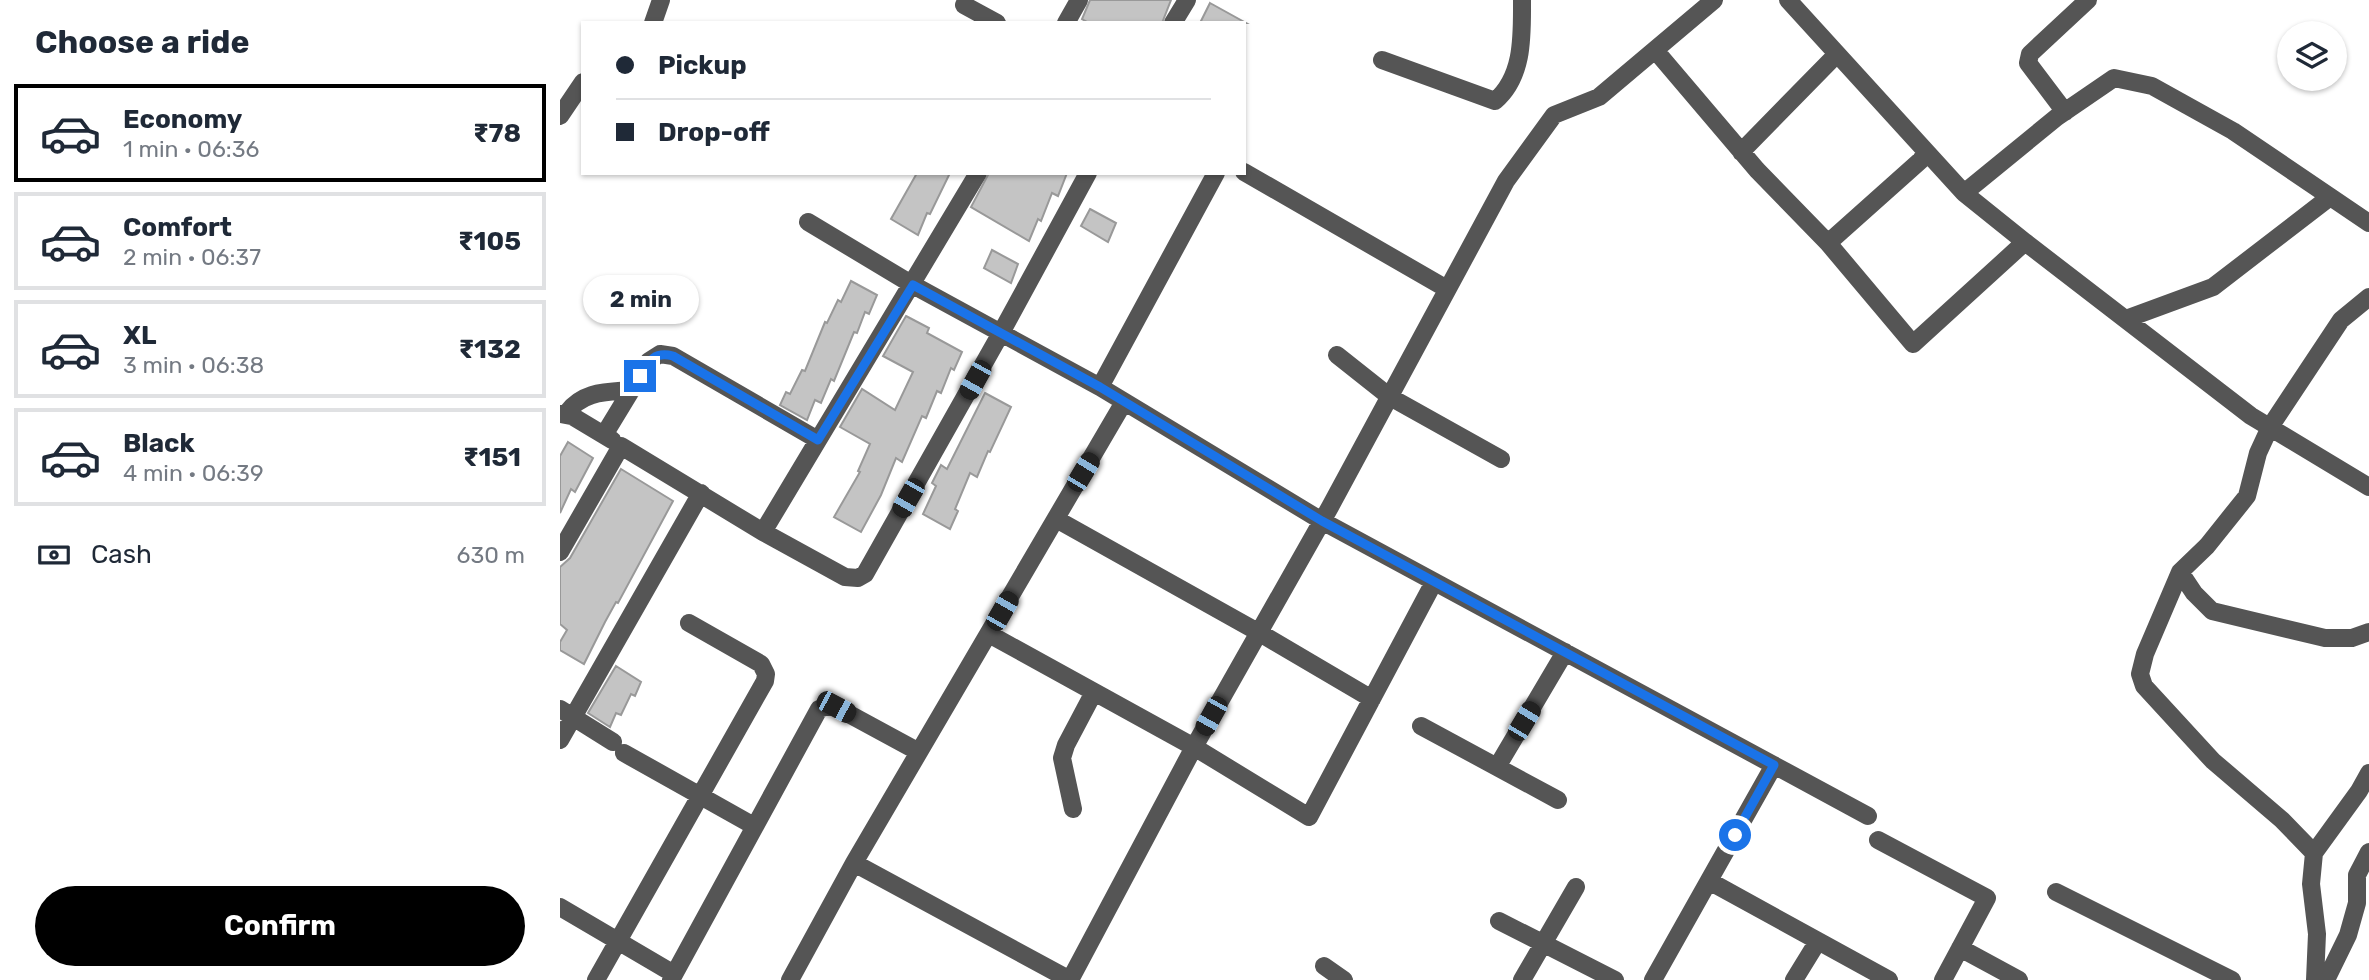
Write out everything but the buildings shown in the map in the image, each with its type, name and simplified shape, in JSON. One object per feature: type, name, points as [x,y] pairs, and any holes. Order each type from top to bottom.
[{"type":"street","points":[[654,21],[661,0]]},
{"type":"street","points":[[1067,21],[1079,0]]},
{"type":"street","points":[[1174,21],[1187,0]]},
{"type":"street","points":[[1382,60],[1495,101],[1502,95],[1521,54],[1522,0]]},
{"type":"street","points":[[854,863],[1070,980],[1194,747],[1322,521],[1506,181],[1555,115],[1599,97],[1714,0]]},
{"type":"street","points":[[1788,0],[1964,193],[2251,416],[2369,487]]},
{"type":"street","points":[[2065,112],[2028,63],[2030,54],[2088,0]]},
{"type":"street","points":[[964,5],[993,21]]},
{"type":"street","points":[[1655,50],[1741,152],[1828,243],[1913,344],[2025,242]]},
{"type":"street","points":[[1741,152],[1837,54]]},
{"type":"street","points":[[1964,193],[2065,112],[2114,78],[2152,86],[2233,131],[2369,223]]},
{"type":"street","points":[[560,116],[581,85]]},
{"type":"street","points":[[1828,243],[1921,160],[1926,152]]},
{"type":"street","points":[[1246,173],[1447,289]]},
{"type":"street","points":[[763,532],[977,175]]},
{"type":"street","points":[[632,390],[587,395],[563,414],[604,435],[763,532],[845,577],[858,578],[865,574],[1087,175]]},
{"type":"street","points":[[1100,387],[1215,175]]},
{"type":"street","points":[[2126,320],[2213,287],[2330,197]]},
{"type":"street","points":[[808,222],[913,285],[1100,387],[1322,521],[1868,816]]},
{"type":"street","points":[[2314,853],[2282,820],[2213,761],[2144,686],[2140,674],[2180,572],[2207,546],[2247,496],[2258,453],[2270,427],[2341,320],[2369,297]]},
{"type":"street","points":[[604,435],[649,361],[654,356],[666,354],[818,440]]},
{"type":"street","points":[[1337,355],[1390,397],[1501,459]]},
{"type":"street","points":[[790,980],[854,863],[1124,402]]},
{"type":"street","points":[[560,552],[621,446]]},
{"type":"street","points":[[560,740],[567,714],[701,493]]},
{"type":"street","points":[[1056,519],[1372,699]]},
{"type":"street","points":[[2180,572],[2194,593],[2212,611],[2325,638],[2352,638],[2369,632]]},
{"type":"street","points":[[989,634],[1194,747],[1310,817],[1434,582]]},
{"type":"street","points":[[596,980],[765,681],[766,674],[761,664],[689,623]]},
{"type":"street","points":[[1497,767],[1565,652]]},
{"type":"street","points":[[1073,810],[1062,758],[1094,692]]},
{"type":"street","points":[[560,907],[618,940],[672,977],[817,713],[825,706],[836,707],[919,752]]},
{"type":"street","points":[[567,714],[754,826]]},
{"type":"street","points":[[1421,726],[1558,800]]},
{"type":"street","points":[[1653,980],[1774,765]]},
{"type":"street","points":[[2315,980],[2317,934],[2311,884],[2314,853],[2369,773]]},
{"type":"street","points":[[1878,840],[1987,898],[1943,980]]},
{"type":"street","points":[[2326,980],[2348,935],[2357,903],[2357,875],[2369,852]]},
{"type":"street","points":[[1709,881],[1889,980]]},
{"type":"street","points":[[1522,980],[1576,887]]},
{"type":"street","points":[[2056,892],[2222,978]]},
{"type":"street","points":[[1499,921],[1615,980]]},
{"type":"street","points":[[1794,980],[1818,941]]},
{"type":"street","points":[[1960,948],[2019,980]]},
{"type":"street","points":[[1324,966],[1344,980]]},
{"type":"route","points":[[640,376],[654,356],[673,356],[818,440],[913,285],[1100,387],[1322,521],[1774,765],[1735,835]]}]
